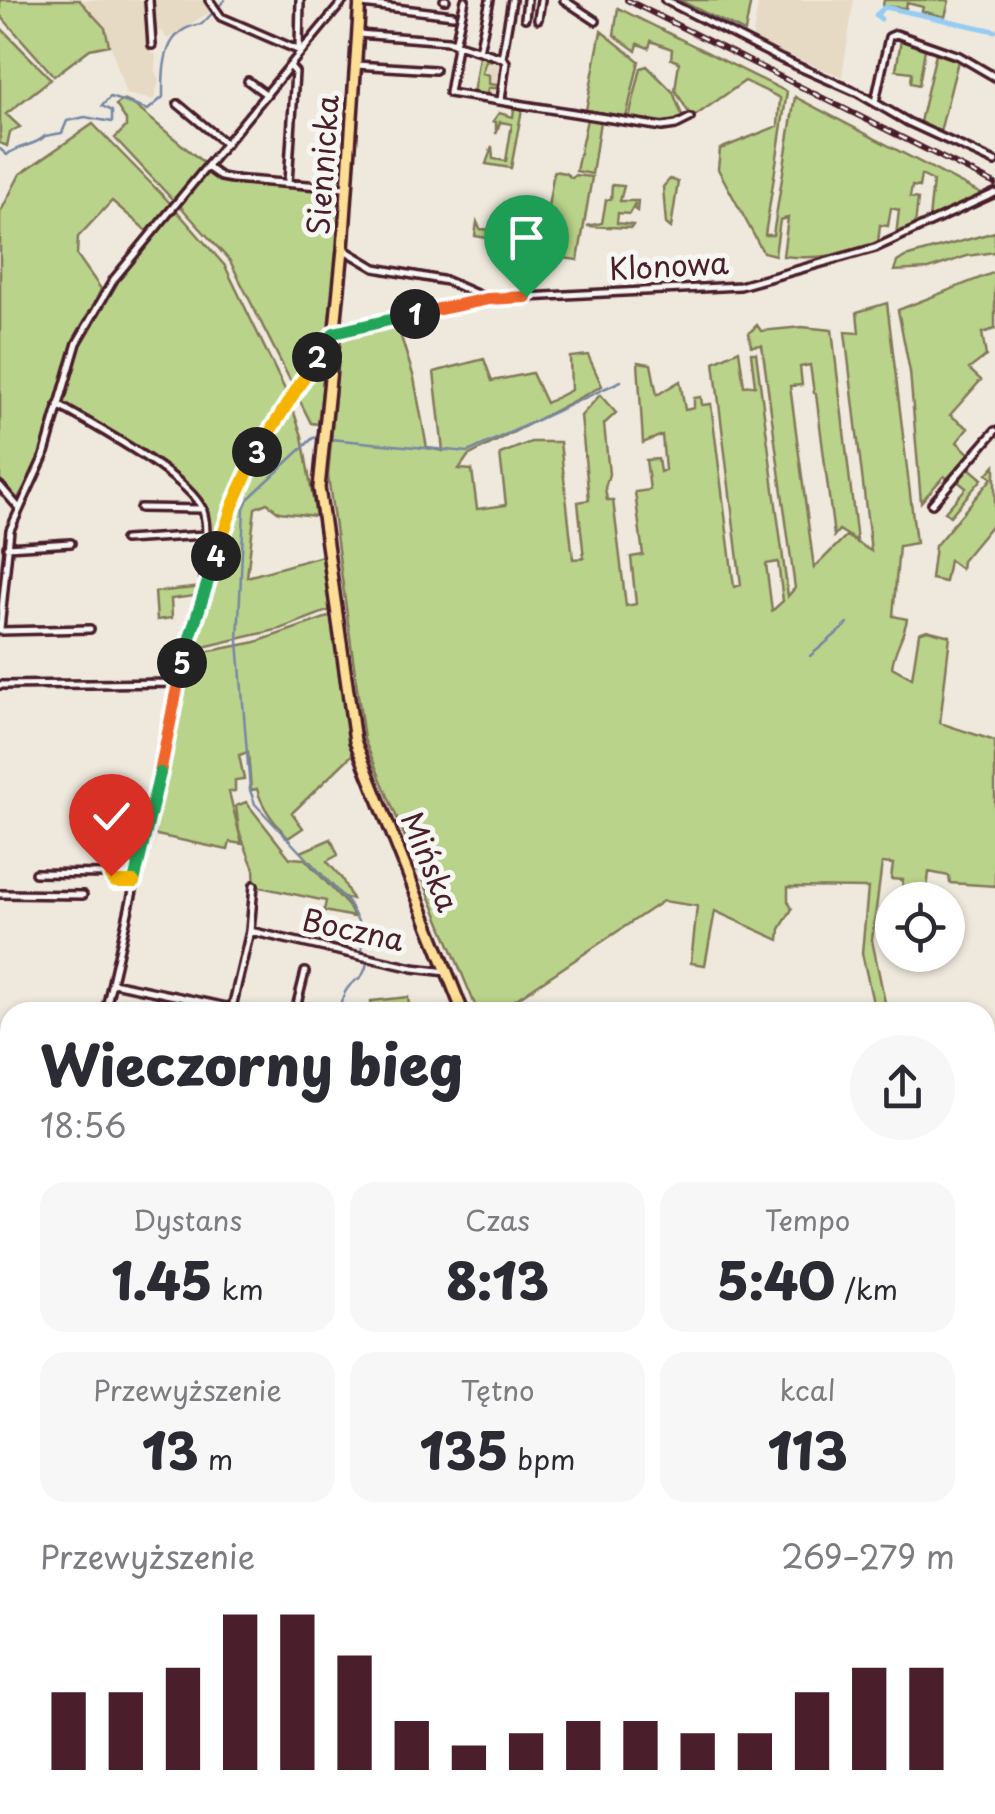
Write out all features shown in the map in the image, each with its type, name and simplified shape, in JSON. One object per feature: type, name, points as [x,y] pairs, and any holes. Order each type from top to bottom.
[{"type":"main road","name":"Siennicka","points":[[352,728],[318,482],[344,249],[360,2]]},
{"type":"main road","name":"Mińska","points":[[352,728],[359,756],[459,1002]]},
{"type":"street","points":[[149,0],[152,45]]},
{"type":"street","points":[[208,0],[219,15],[300,51]]},
{"type":"street","points":[[300,0],[300,51]]},
{"type":"street","points":[[90,629],[0,630],[7,546],[19,508],[44,456],[77,343],[114,279],[344,0]]},
{"type":"street","points":[[466,0],[449,93],[662,126],[690,118]]},
{"type":"street","points":[[478,52],[490,0]]},
{"type":"street","points":[[502,58],[512,0]]},
{"type":"street","points":[[525,18],[528,0]]},
{"type":"street","points":[[538,19],[541,0]]},
{"type":"street","points":[[564,0],[596,22]]},
{"type":"street","points":[[665,0],[995,162]]},
{"type":"street","points":[[360,2],[453,15]]},
{"type":"street","points":[[358,34],[448,41],[502,58],[506,62],[501,100]]},
{"type":"street","points":[[876,102],[885,46],[892,35],[904,34],[995,77]]},
{"type":"street","points":[[356,65],[435,70]]},
{"type":"street","points":[[288,184],[295,74],[290,66]]},
{"type":"street","points":[[248,81],[267,95]]},
{"type":"street","points":[[178,104],[226,144]]},
{"type":"street","points":[[208,165],[220,177],[348,188]]},
{"type":"street","points":[[993,194],[995,203]]},
{"type":"street","name":"Klonowa","points":[[344,249],[373,267],[447,280],[488,299],[753,284],[875,248],[993,194]]},
{"type":"street","points":[[108,1002],[177,683],[233,505],[268,431],[334,333],[488,299]]},
{"type":"street","points":[[58,406],[184,482],[203,509],[206,590]]},
{"type":"street","points":[[932,504],[995,431]]},
{"type":"street","points":[[0,486],[19,508]]},
{"type":"street","points":[[140,508],[203,509]]},
{"type":"street","points":[[124,540],[205,535]]},
{"type":"street","points":[[7,546],[72,544]]},
{"type":"street","points":[[0,685],[177,683]]},
{"type":"street","points":[[35,873],[109,874],[114,882],[134,883]]},
{"type":"street","points":[[234,1002],[250,932],[254,886]]},
{"type":"street","points":[[0,894],[83,895]]},
{"type":"street","name":"Boczna","points":[[250,932],[446,972]]},
{"type":"street","points":[[298,1002],[305,972]]},
{"type":"street","points":[[114,983],[197,1002]]},
{"type":"shaded area","points":[[79,0],[147,0],[151,53],[156,54],[159,81],[154,100],[126,94],[105,28]]},
{"type":"shaded area","points":[[152,0],[204,0],[210,12],[167,39],[162,31],[154,32]]},
{"type":"shaded area","points":[[759,0],[854,0],[842,77],[752,40]]},
{"type":"shaded area","points":[[479,56],[502,63],[494,97],[473,94]]},
{"type":"green space","points":[[0,0],[79,0],[105,28],[109,45],[90,49],[54,76],[0,15]]},
{"type":"green space","points":[[679,0],[751,0],[745,32]]},
{"type":"green space","points":[[884,0],[949,1],[945,17],[907,3],[906,8],[883,6]]},
{"type":"green space","points":[[618,8],[787,92],[765,235],[773,235],[795,97],[983,195],[929,220],[933,181],[921,175],[919,187],[912,186],[910,197],[918,199],[915,226],[896,236],[899,210],[891,208],[888,226],[880,225],[878,243],[831,256],[783,256],[788,218],[780,220],[775,255],[763,252],[718,169],[720,149],[778,126],[780,98],[745,81],[692,118],[675,90],[679,62],[671,59],[672,49],[651,41],[649,48],[638,44],[636,51],[614,35]]},
{"type":"green space","points":[[0,27],[51,79],[6,114],[20,127],[10,132],[7,146],[0,143]]},
{"type":"green space","points":[[601,31],[639,61],[626,118],[586,110]]},
{"type":"green space","points":[[901,40],[925,49],[919,85],[911,83],[912,72],[896,70]]},
{"type":"green space","points":[[936,53],[958,61],[940,132],[920,122]]},
{"type":"green space","points":[[479,56],[501,61],[486,60],[482,73],[489,75],[489,84],[498,85],[488,88],[487,95],[496,97],[473,94]]},
{"type":"green space","points":[[647,66],[673,92],[683,118],[661,124],[629,118],[641,68]]},
{"type":"green space","points":[[123,100],[205,164],[174,201],[115,138],[126,127],[116,105]]},
{"type":"green space","points":[[501,104],[522,109],[511,168],[486,164],[492,146],[493,159],[506,161],[512,124],[500,122],[496,134],[493,121],[499,113],[513,117],[514,109]]},
{"type":"green space","points":[[587,119],[600,121],[592,174],[576,171]]},
{"type":"green space","points":[[93,124],[171,204],[148,232],[112,201],[78,237],[77,255],[101,289],[65,366],[41,457],[17,500],[0,479],[0,213],[20,174]]},
{"type":"green space","points":[[554,171],[572,178],[592,177],[578,260],[555,257],[558,236],[543,237]]},
{"type":"green space","points":[[207,172],[227,182],[342,192],[329,336],[294,388],[230,261],[180,206]]},
{"type":"green space","points":[[670,179],[678,182],[671,228],[666,224],[663,187]]},
{"type":"green space","points":[[612,185],[624,186],[620,201],[638,201],[637,211],[635,203],[629,214],[618,213],[617,223],[633,225],[587,226],[602,223]]},
{"type":"green space","points":[[176,210],[225,266],[288,396],[261,443],[220,540],[207,535],[203,507],[183,481],[61,405],[77,352],[99,308]]},
{"type":"green space","points":[[477,222],[480,229],[521,232],[520,237],[487,242],[487,238],[475,236]]},
{"type":"green space","points":[[995,232],[995,252],[967,256],[929,269],[894,271],[897,262],[905,257]]},
{"type":"green space","points":[[995,272],[995,329],[982,333],[986,356],[969,369],[981,380],[950,415],[968,428],[957,442],[972,456],[951,481],[944,476],[921,502],[910,372],[898,310]]},
{"type":"green space","points":[[887,303],[916,543],[899,546],[893,616],[907,619],[892,667],[912,678],[919,633],[927,630],[950,636],[940,723],[995,741],[995,886],[950,882],[949,876],[929,872],[928,882],[903,882],[891,879],[893,864],[882,863],[880,882],[875,882],[872,940],[875,972],[879,972],[885,1002],[873,1002],[862,953],[868,888],[788,887],[792,909],[780,929],[779,940],[715,911],[705,965],[691,963],[697,906],[663,901],[512,1002],[474,1002],[364,739],[328,476],[340,338],[397,324],[414,378],[427,448],[443,451],[434,372],[484,359],[492,381],[532,373],[546,403],[571,390],[570,357],[588,355],[602,386],[468,456],[459,469],[472,470],[477,509],[506,505],[500,454],[531,442],[560,442],[573,559],[584,558],[578,502],[589,500],[581,416],[600,395],[616,413],[604,424],[609,474],[605,488],[607,500],[613,500],[626,606],[636,604],[631,557],[643,555],[635,492],[650,490],[646,460],[658,459],[660,472],[665,470],[662,435],[643,443],[638,362],[651,364],[657,395],[680,381],[685,410],[694,408],[694,398],[701,397],[702,405],[711,404],[734,587],[741,585],[714,362],[739,350],[744,386],[755,385],[751,353],[756,353],[788,596],[795,588],[762,345],[751,346],[749,333],[757,325],[761,331],[802,327],[832,330],[857,541],[839,530],[834,536],[816,394],[810,365],[800,367],[802,385],[790,386],[814,568],[846,536],[871,551],[845,332],[859,333],[857,312]],"holes":[[[778,562],[783,601],[772,611],[766,564]]]},
{"type":"green space","points":[[328,344],[318,424],[311,423],[295,391]]},
{"type":"green space","points":[[290,401],[302,436],[316,516],[279,512],[267,503],[255,508],[247,577],[322,556],[330,610],[280,629],[186,651],[230,517],[263,443],[276,438],[273,428]]},
{"type":"green space","points":[[995,465],[995,521],[962,561],[961,569],[949,560],[945,582],[931,579],[935,546],[992,478],[987,474]]},
{"type":"green space","points":[[967,466],[982,479],[950,516],[945,512],[966,488],[955,479]]},
{"type":"green space","points":[[203,587],[202,595],[171,599],[172,618],[157,620],[155,592]]},
{"type":"green space","points":[[331,616],[353,754],[292,813],[303,828],[288,838],[266,809],[257,789],[251,790],[248,752],[239,755],[244,779],[235,780],[235,791],[229,792],[242,844],[230,842],[228,850],[147,833],[185,656],[256,642]]},
{"type":"green space","points":[[246,802],[290,858],[305,859],[354,917],[324,911],[326,901],[255,886],[236,806]]},
{"type":"green space","points":[[331,839],[338,855],[327,861],[352,899],[344,898],[301,852]]},
{"type":"green space","points":[[408,997],[409,1002],[371,1002]]},
{"type":"waterway","points":[[0,149],[7,155],[45,136],[62,133],[67,121],[85,117],[112,122],[112,111],[102,106],[110,97],[148,110],[163,97],[165,61],[173,41],[189,27],[202,24],[225,0]]},
{"type":"waterway","points":[[676,0],[744,34]]},
{"type":"waterway","points":[[881,19],[876,15],[885,7],[995,31]]},
{"type":"waterway","points":[[330,439],[468,452],[621,381]]},
{"type":"waterway","points":[[319,437],[313,438],[248,499],[244,508],[238,641],[250,790],[255,804],[349,904],[361,927],[362,953]]},
{"type":"waterway","points":[[810,656],[848,624]]},
{"type":"waterway","points":[[341,1002],[350,985],[365,970],[367,963],[361,959]]},
{"type":"railway","points":[[627,0],[995,184]]},
{"type":"route","points":[[111,876],[113,882],[134,883],[182,663],[233,505],[268,431],[334,333],[488,299],[526,297]]}]
